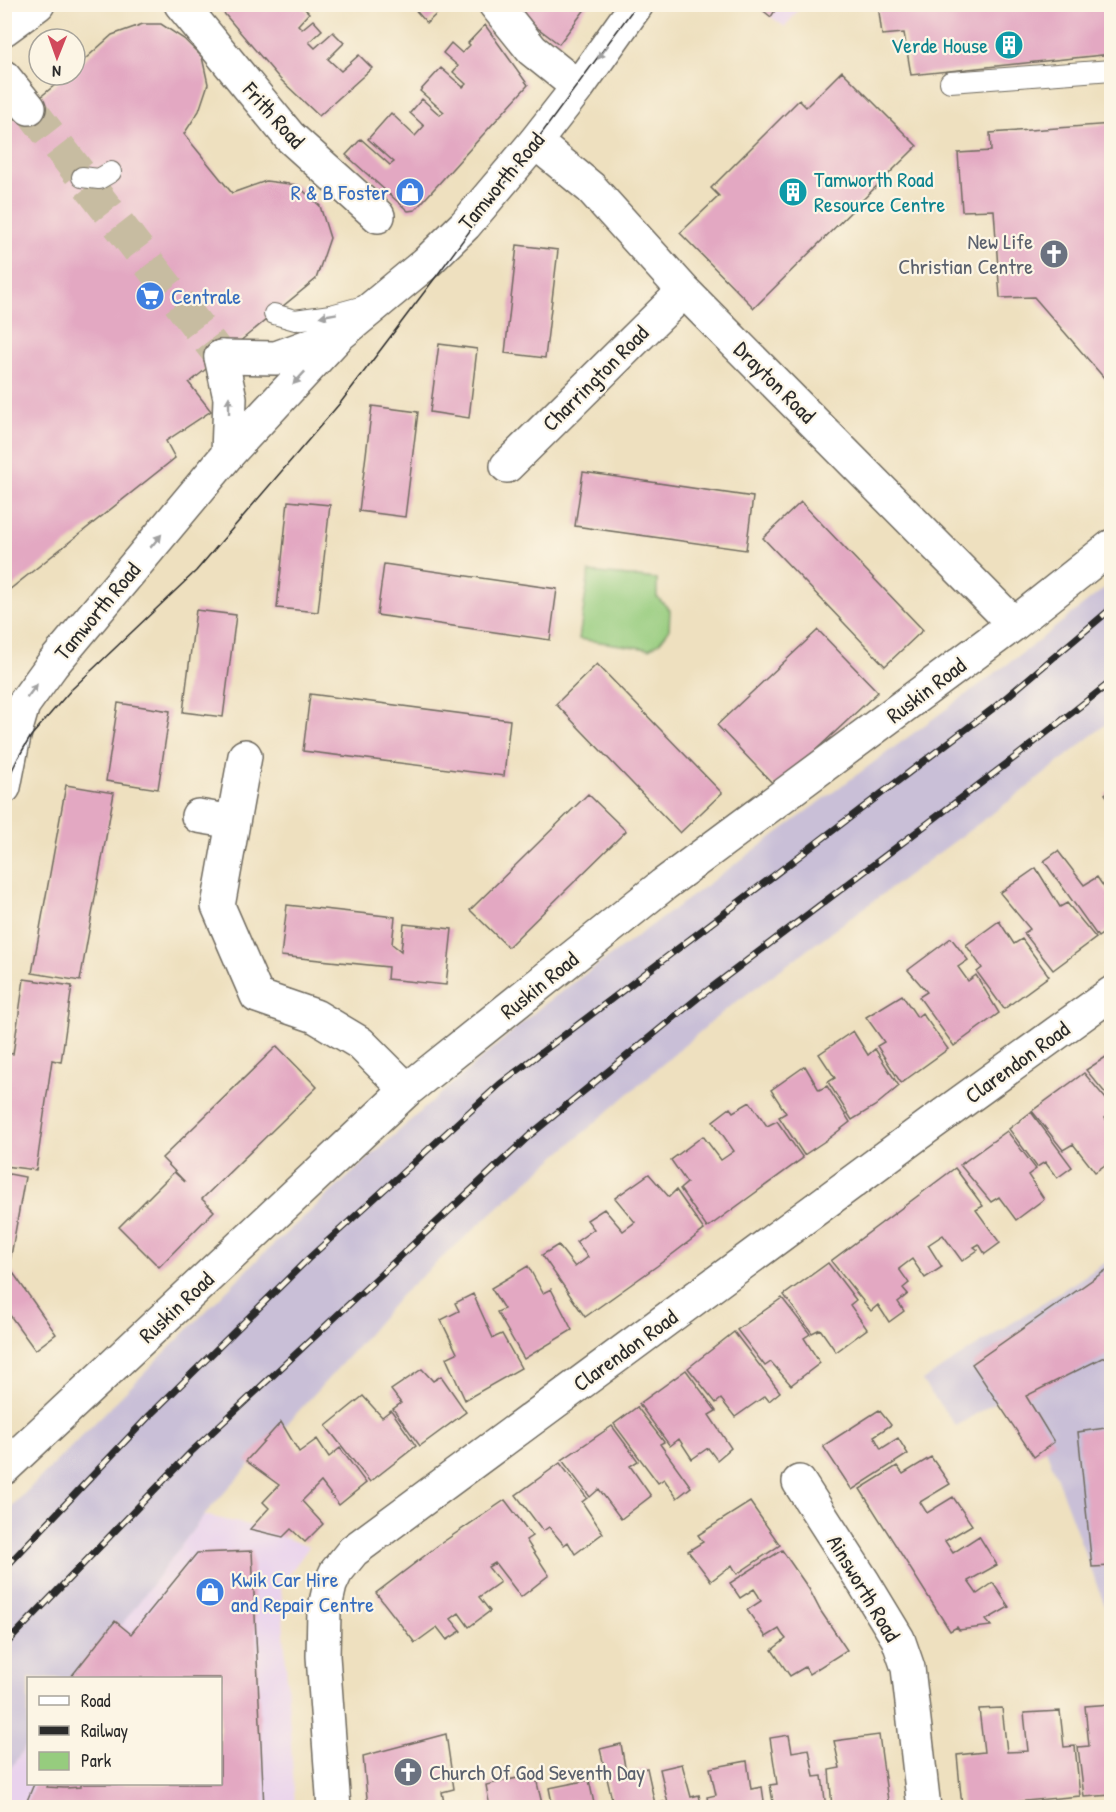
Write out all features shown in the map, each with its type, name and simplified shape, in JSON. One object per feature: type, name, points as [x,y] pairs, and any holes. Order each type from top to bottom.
[{"type":"street","points":[[4,29],[38,4]]},
{"type":"street","name":"Frith Road","points":[[181,4],[289,136],[378,216]]},
{"type":"street","name":"Tamworth Road","points":[[4,787],[23,705],[52,665],[228,454],[339,335],[444,247],[465,225],[578,87],[637,4]]},
{"type":"street","points":[[500,11],[532,50],[578,87]]},
{"type":"street","points":[[4,77],[29,108]]},
{"type":"street","name":"Drayton Road","points":[[535,142],[591,188],[684,291],[1014,624]]},
{"type":"street","name":"Charrington Road","points":[[507,466],[684,291]]},
{"type":"street","name":"Tamworth Road","points":[[228,454],[230,398],[221,357],[276,358],[339,335]]},
{"type":"street","name":"Ruskin Road","points":[[13,1461],[407,1090],[663,885],[1014,624],[1112,546]]},
{"type":"street","points":[[246,756],[219,906],[257,996],[315,1016],[351,1037],[360,1043],[407,1090]]},
{"type":"street","points":[[198,816],[233,822]]},
{"type":"street","name":"Clarendon Road","points":[[334,1808],[323,1656],[324,1611],[330,1585],[336,1572],[353,1551],[1112,993]]},
{"type":"street","name":"Ainsworth Road","points":[[799,1482],[898,1639],[908,1668],[924,1808]]},
{"type":"lane","points":[[950,82],[1112,70]]},
{"type":"lane","points":[[82,177],[99,178],[111,172]]},
{"type":"lane","points":[[274,314],[295,320],[331,315],[381,301]]},
{"type":"shaded area","points":[[755,5],[802,5],[785,27]]},
{"type":"shaded area","points":[[1111,583],[1111,720],[1027,788],[724,1011],[516,1191],[401,1295],[356,1348],[204,1515],[121,1626],[71,1677],[27,1677],[27,1744],[5,1776],[5,1513],[262,1255],[421,1111],[542,1006],[1028,649]]},
{"type":"shaded area","points":[[1111,1259],[1111,1612],[1107,1612],[1047,1452],[1009,1394],[956,1426],[922,1381]]},
{"type":"shaded area","points":[[204,1515],[257,1527],[309,1547],[281,1585],[295,1807],[5,1808],[5,1776],[27,1744],[27,1785],[222,1785],[222,1677],[71,1677],[121,1625]]},
{"type":"green space","points":[[589,572],[657,579],[657,597],[670,610],[669,630],[659,643],[649,649],[579,639]]},
{"type":"building","points":[[216,4],[304,4],[302,6],[309,13],[298,25],[302,29],[313,20],[322,30],[309,42],[315,48],[333,32],[344,43],[328,59],[341,71],[359,55],[372,68],[319,116],[280,79]]},
{"type":"building","points":[[410,4],[447,4],[427,23]]},
{"type":"building","points":[[520,4],[589,4],[559,44],[515,11]]},
{"type":"building","points":[[755,4],[779,4],[771,17]]},
{"type":"building","name":"Verde House","points":[[878,4],[1112,4],[1112,54],[911,75],[904,33],[882,35]]},
{"type":"building","name":"Centrale","points":[[143,24],[161,24],[184,39],[202,57],[208,84],[199,111],[184,134],[232,193],[266,181],[297,185],[320,206],[330,238],[316,279],[189,383],[211,411],[166,441],[175,458],[4,594],[4,127],[52,87],[87,87],[87,57],[112,35]]},
{"type":"building","points":[[485,25],[528,85],[415,210],[408,211],[346,155],[361,139],[390,165],[394,162],[368,139],[391,113],[415,136],[424,126],[410,113],[422,99],[440,115],[444,112],[420,91],[441,68],[463,87],[466,84],[453,72],[458,66],[443,53],[451,43],[462,53]]},
{"type":"building","name":"Tamworth Road Resource Centre","points":[[842,71],[917,146],[754,308],[680,233],[719,196],[711,188],[799,100],[806,107]]},
{"type":"building","name":"New Life Christian Centre","points":[[1112,124],[1112,387],[1034,297],[1000,298],[994,210],[962,211],[958,153],[991,151],[990,133]]},
{"type":"building","points":[[517,245],[558,250],[545,358],[505,353]]},
{"type":"building","points":[[439,344],[477,349],[469,418],[430,412]]},
{"type":"building","points":[[372,406],[418,412],[405,517],[359,511]]},
{"type":"building","points":[[583,472],[753,497],[746,550],[575,526]]},
{"type":"building","points":[[288,501],[330,505],[318,612],[277,608]]},
{"type":"building","points":[[801,502],[923,630],[885,666],[763,538]]},
{"type":"building","points":[[384,564],[557,589],[550,640],[377,615]]},
{"type":"building","points":[[196,610],[236,615],[223,717],[183,712]]},
{"type":"building","points":[[818,630],[878,692],[776,787],[717,725]]},
{"type":"building","points":[[597,664],[722,793],[680,833],[556,704]]},
{"type":"building","points":[[310,694],[510,720],[504,776],[303,751]]},
{"type":"building","points":[[118,703],[170,711],[158,789],[106,781]]},
{"type":"building","points":[[66,785],[114,793],[80,981],[32,973]]},
{"type":"building","points":[[1112,789],[1112,803],[1105,794]]},
{"type":"building","points":[[588,794],[626,831],[508,947],[470,910]]},
{"type":"building","points":[[1058,851],[1084,885],[1097,877],[1112,899],[1112,927],[1098,937],[1044,861]]},
{"type":"building","points":[[1036,868],[1060,907],[1067,903],[1096,938],[1053,970],[1024,933],[1030,929],[1000,893]]},
{"type":"building","points":[[287,905],[395,917],[392,944],[401,951],[404,924],[452,929],[446,985],[387,979],[388,967],[281,956]]},
{"type":"building","points":[[999,921],[1014,944],[1022,939],[1049,976],[1004,1009],[977,972],[982,968],[966,945]]},
{"type":"building","points":[[951,938],[968,960],[958,967],[968,981],[976,975],[999,1013],[954,1046],[919,997],[927,992],[908,970]]},
{"type":"building","points":[[24,979],[72,986],[61,1062],[52,1060],[36,1170],[4,1166],[4,1053],[13,1054]]},
{"type":"building","points":[[902,995],[917,1017],[922,1013],[948,1049],[901,1083],[877,1046],[884,1042],[866,1017]]},
{"type":"building","points":[[853,1031],[868,1055],[875,1049],[899,1086],[875,1106],[852,1120],[828,1082],[835,1078],[819,1054]]},
{"type":"building","points":[[277,1046],[317,1087],[202,1199],[214,1211],[159,1267],[119,1227],[174,1172],[185,1182],[162,1158]]},
{"type":"building","points":[[1112,1053],[1112,1101],[1086,1070]]},
{"type":"building","points":[[805,1066],[819,1090],[827,1086],[850,1122],[804,1155],[779,1117],[786,1113],[771,1090]]},
{"type":"building","points":[[1084,1073],[1112,1106],[1112,1113],[1105,1118],[1112,1128],[1112,1160],[1095,1172],[1073,1144],[1063,1150],[1032,1111]]},
{"type":"building","points":[[750,1102],[767,1126],[777,1121],[803,1158],[707,1228],[680,1189],[687,1183],[671,1160],[703,1136],[721,1160],[734,1151],[713,1121],[730,1108],[733,1112]]},
{"type":"building","points":[[1031,1112],[1072,1167],[1057,1178],[1045,1162],[1037,1167],[1009,1129]]},
{"type":"building","points":[[1007,1131],[1036,1169],[1028,1175],[1044,1199],[1016,1220],[999,1197],[991,1202],[960,1165]]},
{"type":"building","points":[[955,1168],[983,1206],[976,1210],[1000,1243],[985,1254],[979,1244],[974,1247],[978,1250],[962,1261],[943,1235],[928,1245],[942,1267],[925,1278],[912,1259],[899,1269],[909,1283],[903,1288],[908,1294],[898,1302],[904,1311],[889,1322],[878,1305],[871,1311],[831,1261]]},
{"type":"building","points":[[4,1173],[25,1177],[9,1267],[56,1334],[35,1350],[4,1307]]},
{"type":"building","points":[[649,1174],[669,1197],[676,1190],[704,1230],[585,1317],[542,1255],[558,1245],[575,1267],[588,1257],[576,1242],[594,1229],[587,1220],[604,1209],[623,1231],[635,1222],[615,1198]]},
{"type":"building","points":[[828,1263],[856,1300],[850,1305],[867,1329],[836,1352],[820,1329],[812,1333],[784,1295]]},
{"type":"building","points":[[528,1266],[543,1293],[551,1289],[572,1330],[524,1359],[497,1312],[504,1309],[491,1288]]},
{"type":"building","points":[[1112,1266],[1112,1353],[1026,1396],[1054,1442],[1034,1457],[972,1364]]},
{"type":"building","points":[[473,1294],[493,1338],[502,1334],[521,1368],[465,1400],[446,1358],[457,1353],[441,1320],[459,1311],[455,1303]]},
{"type":"building","points":[[782,1298],[810,1334],[804,1338],[820,1363],[791,1385],[771,1362],[765,1366],[737,1330]]},
{"type":"building","points":[[734,1332],[780,1392],[769,1401],[765,1396],[735,1417],[721,1399],[716,1403],[688,1368]]},
{"type":"building","points":[[422,1369],[433,1381],[441,1376],[466,1412],[420,1446],[393,1409],[401,1403],[391,1390]]},
{"type":"building","points":[[686,1370],[716,1411],[709,1415],[731,1448],[717,1460],[708,1448],[692,1459],[679,1439],[670,1446],[639,1404]]},
{"type":"building","points":[[363,1396],[382,1417],[391,1410],[416,1446],[370,1482],[326,1426]]},
{"type":"building","points":[[637,1407],[664,1442],[660,1444],[691,1487],[677,1498],[664,1479],[658,1483],[614,1424]]},
{"type":"building","points":[[879,1410],[891,1425],[874,1436],[881,1449],[898,1438],[908,1454],[852,1490],[823,1446]]},
{"type":"building","points":[[281,1422],[299,1452],[317,1439],[329,1457],[340,1448],[366,1483],[339,1505],[321,1482],[302,1501],[323,1524],[305,1542],[291,1529],[283,1537],[250,1529],[269,1508],[263,1502],[279,1485],[246,1461]]},
{"type":"building","points":[[612,1426],[638,1461],[630,1466],[651,1496],[621,1519],[599,1489],[590,1497],[562,1460]]},
{"type":"building","points":[[1112,1427],[1112,1566],[1092,1567],[1078,1432]]},
{"type":"building","points":[[931,1457],[950,1484],[920,1502],[927,1513],[953,1497],[972,1525],[945,1541],[953,1553],[979,1536],[997,1565],[968,1581],[977,1594],[993,1583],[1009,1607],[986,1620],[991,1626],[959,1630],[957,1627],[950,1631],[860,1489],[897,1466],[903,1474]]},
{"type":"building","points":[[560,1463],[587,1498],[582,1502],[603,1533],[575,1554],[568,1542],[564,1545],[549,1527],[543,1531],[516,1495]]},
{"type":"building","points":[[505,1500],[532,1536],[526,1540],[549,1575],[521,1597],[495,1563],[488,1567],[500,1582],[479,1597],[490,1611],[469,1627],[459,1613],[451,1619],[461,1631],[447,1640],[437,1627],[415,1643],[376,1593],[440,1544]]},
{"type":"building","points":[[750,1502],[780,1545],[737,1574],[732,1565],[711,1581],[688,1551],[703,1542],[698,1535]]},
{"type":"building","points":[[782,1550],[847,1650],[809,1674],[805,1667],[790,1676],[772,1650],[786,1639],[779,1629],[766,1637],[747,1610],[761,1601],[758,1595],[754,1589],[740,1598],[730,1583]]},
{"type":"building","points":[[252,1551],[264,1808],[24,1808],[34,1785],[65,1788],[81,1787],[81,1785],[222,1785],[222,1677],[71,1677],[115,1621],[131,1634],[197,1553]]},
{"type":"building","points":[[1112,1704],[1112,1795],[1084,1797],[1078,1747],[1089,1746],[1085,1706]]},
{"type":"building","points":[[1002,1708],[1007,1752],[1028,1751],[1024,1713],[1060,1711],[1064,1747],[1075,1746],[1080,1796],[962,1807],[957,1755],[984,1752],[979,1709]]},
{"type":"building","name":"Church Of God Seventh Day","points":[[446,1734],[454,1789],[442,1792],[445,1808],[368,1808],[363,1756]]},
{"type":"building","points":[[789,1735],[792,1752],[809,1749],[814,1777],[822,1776],[826,1808],[774,1808],[770,1785],[777,1784],[770,1738]]},
{"type":"building","points":[[879,1735],[889,1808],[832,1808],[829,1770],[840,1768],[834,1741]]},
{"type":"building","points":[[621,1744],[626,1773],[647,1768],[655,1804],[664,1802],[665,1808],[614,1808],[600,1749]]},
{"type":"building","points":[[747,1761],[751,1789],[762,1787],[765,1808],[709,1808],[707,1797],[716,1795],[710,1768]]},
{"type":"building","points":[[682,1764],[691,1797],[699,1795],[702,1808],[669,1808],[660,1769]]},
{"type":"building","points":[[535,1774],[543,1808],[490,1808],[486,1785]]},
{"type":"building","points":[[589,1780],[595,1808],[553,1808],[549,1788]]},
{"type":"tunnel","points":[[29,108],[221,357]]},
{"type":"tram line","points":[[4,787],[31,736],[71,690],[196,571],[341,402],[637,4]]},
{"type":"railway","points":[[4,1569],[150,1415],[308,1259],[500,1084],[995,707],[1112,608]]},
{"type":"railway","points":[[4,1646],[191,1452],[530,1135],[699,997],[1112,681]]},
{"type":"place","name":"Verde House","points":[[1009,45]]},
{"type":"place","name":"R & B Foster","points":[[410,192]]},
{"type":"place","name":"Tamworth Road Resource Centre","points":[[793,192]]},
{"type":"place","name":"New Life Christian Centre","points":[[1054,254]]},
{"type":"place","name":"Centrale","points":[[150,296]]},
{"type":"place","name":"Kwik Car Hire and Repair Centre","points":[[210,1592]]},
{"type":"place","name":"Church Of God Seventh Day","points":[[408,1772]]}]
